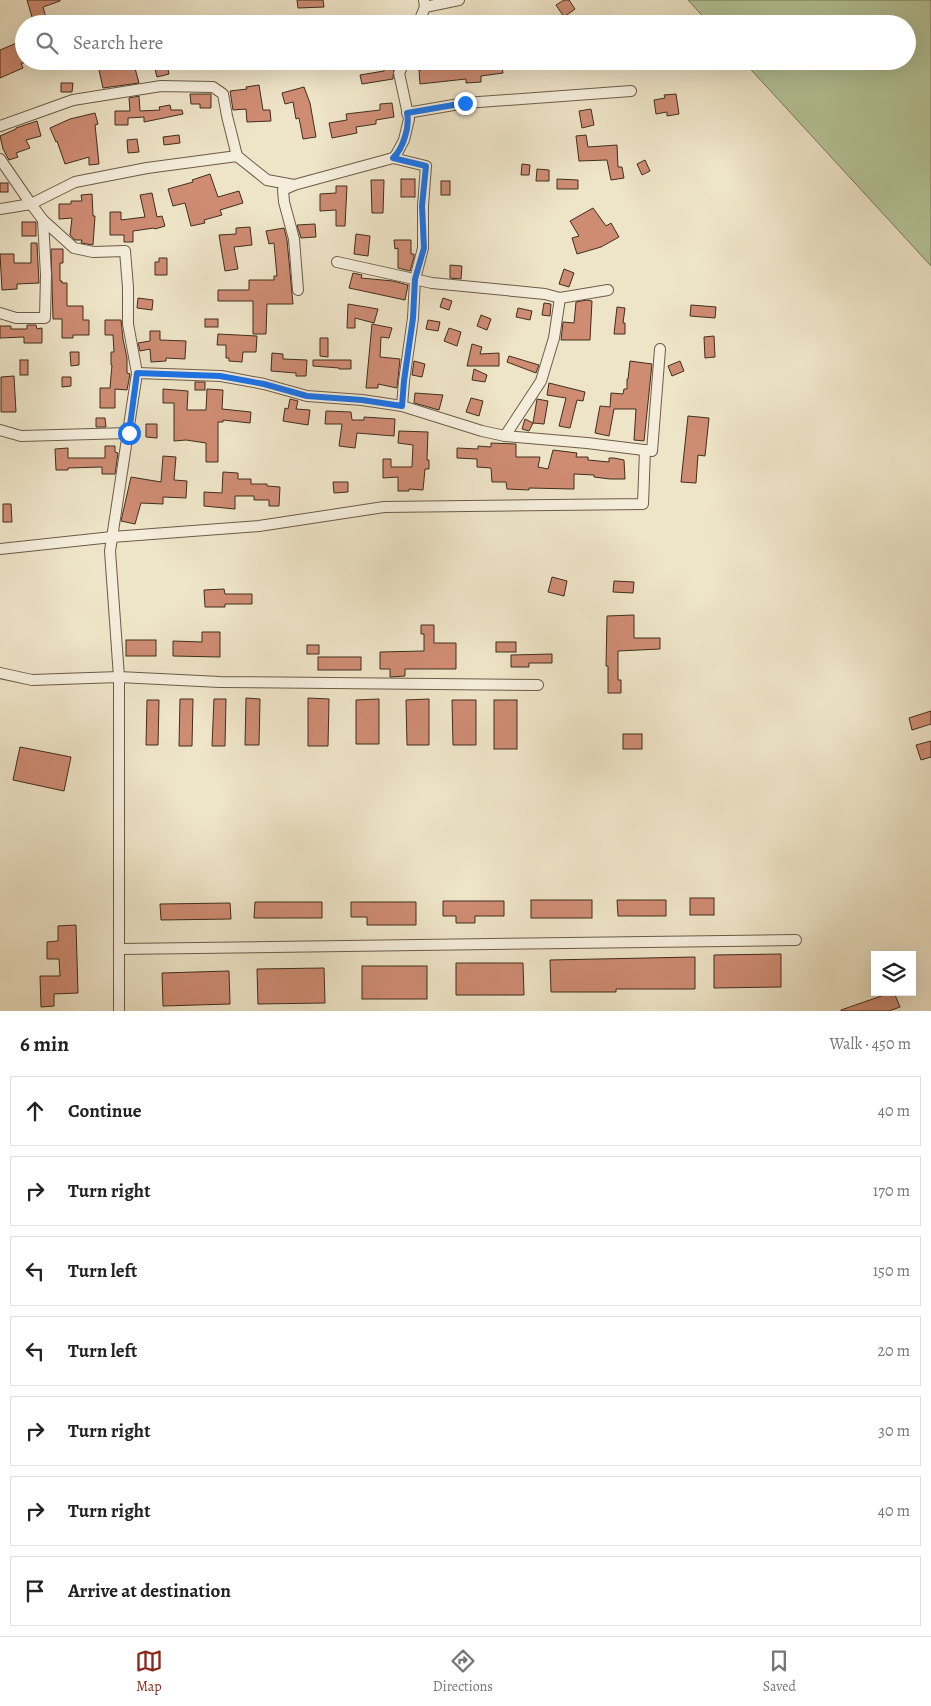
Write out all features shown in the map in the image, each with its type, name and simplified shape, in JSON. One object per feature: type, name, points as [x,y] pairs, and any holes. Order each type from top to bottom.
[{"type":"street","points":[[424,4],[458,0]]},
{"type":"street","points":[[393,158],[404,140],[409,119],[399,74],[401,70]]},
{"type":"street","points":[[0,126],[73,100],[161,86],[213,87],[224,94],[227,116],[237,156],[267,180],[294,185]]},
{"type":"street","points":[[407,113],[465,103],[631,91]]},
{"type":"street","points":[[0,209],[31,204],[75,182],[148,168],[237,156]]},
{"type":"street","points":[[298,290],[294,239],[284,202],[283,190],[294,185],[393,158],[426,166],[422,206],[424,248],[415,279],[413,318],[402,406]]},
{"type":"street","points":[[0,159],[43,220],[74,248],[93,252],[125,251],[128,287],[128,324],[137,373],[110,551],[119,677],[119,1011]]},
{"type":"street","points":[[0,313],[16,318],[45,318],[46,275],[43,220]]},
{"type":"street","points":[[337,262],[432,283],[545,294],[560,298],[608,290]]},
{"type":"street","points":[[505,436],[541,381],[554,338],[560,298]]},
{"type":"street","points":[[137,373],[220,376],[264,384],[307,396],[362,400],[402,406],[482,431],[505,436],[652,451],[660,349]]},
{"type":"street","points":[[0,430],[21,436],[129,433]]},
{"type":"street","points":[[0,549],[112,537],[259,526],[384,507],[643,504],[645,450]]},
{"type":"street","points":[[0,673],[32,680],[119,677],[220,682],[538,685]]},
{"type":"street","points":[[119,950],[796,940]]},
{"type":"green space","points":[[688,0],[931,0],[931,266],[751,70],[916,70],[916,15],[702,15]]},
{"type":"building","points":[[27,0],[60,0],[43,7],[45,15],[31,15]]},
{"type":"building","points":[[297,0],[323,0],[324,7],[298,8]]},
{"type":"building","points":[[564,0],[569,0],[575,9],[567,15],[563,15],[556,5]]},
{"type":"building","points":[[15,44],[15,70],[18,70],[0,78],[0,50]]},
{"type":"building","points":[[99,70],[135,70],[139,83],[103,88]]},
{"type":"building","points":[[155,70],[168,70],[169,74],[157,77]]},
{"type":"building","points":[[394,70],[393,79],[362,84],[360,75]]},
{"type":"building","points":[[419,70],[502,70],[503,73],[481,76],[481,82],[466,83],[466,79],[420,84]]},
{"type":"building","points":[[61,83],[73,83],[72,92],[61,92]]},
{"type":"building","points":[[259,85],[263,110],[270,110],[271,121],[247,122],[246,109],[233,110],[230,91]]},
{"type":"building","points":[[304,87],[310,103],[316,137],[303,139],[299,118],[296,119],[293,102],[285,104],[282,93]]},
{"type":"building","points":[[190,94],[211,94],[211,108],[200,108],[200,104],[191,104]]},
{"type":"building","points":[[676,94],[679,114],[667,116],[667,112],[656,114],[654,100],[665,98],[664,95]]},
{"type":"building","points":[[139,96],[140,111],[160,110],[159,107],[170,105],[171,110],[182,110],[183,114],[144,122],[144,117],[128,118],[128,125],[115,125],[115,111],[130,111],[129,98]]},
{"type":"building","points":[[392,103],[394,117],[376,120],[376,124],[356,127],[357,133],[332,138],[329,123],[347,120],[346,114],[380,110],[380,104]]},
{"type":"building","points":[[591,109],[594,125],[582,128],[579,111]]},
{"type":"building","points":[[95,113],[98,124],[95,125],[99,164],[89,165],[89,157],[65,164],[50,128],[70,119]]},
{"type":"building","points":[[37,121],[41,136],[26,140],[30,148],[16,153],[18,157],[9,160],[3,149],[0,136]]},
{"type":"building","points":[[179,135],[180,143],[164,145],[163,137]]},
{"type":"building","points":[[586,135],[588,147],[617,145],[618,167],[622,167],[624,178],[611,180],[607,160],[579,161],[576,136]]},
{"type":"building","points":[[137,139],[139,152],[128,153],[127,140]]},
{"type":"building","points":[[645,160],[650,171],[642,175],[637,164]]},
{"type":"building","points":[[522,164],[530,165],[529,175],[521,175]]},
{"type":"building","points":[[537,169],[549,170],[549,181],[536,181]]},
{"type":"building","points":[[210,174],[218,197],[239,191],[243,203],[220,210],[222,215],[204,220],[205,223],[191,226],[185,203],[173,206],[168,189],[193,182],[192,180]]},
{"type":"building","points":[[401,179],[415,179],[415,197],[401,197]]},
{"type":"building","points":[[557,179],[578,180],[578,189],[557,189]]},
{"type":"building","points":[[371,180],[384,180],[383,213],[372,213]]},
{"type":"building","points":[[441,181],[450,181],[450,195],[441,195]]},
{"type":"building","points":[[0,183],[8,183],[8,192],[0,192]]},
{"type":"building","points":[[336,186],[347,186],[345,226],[336,226],[336,210],[320,211],[320,194],[336,193]]},
{"type":"building","points":[[152,193],[157,217],[162,216],[165,226],[133,231],[133,242],[124,242],[124,235],[110,235],[110,212],[121,212],[121,220],[145,217],[140,195]]},
{"type":"building","points":[[92,194],[93,216],[95,216],[93,245],[81,243],[82,240],[75,240],[70,235],[72,218],[59,219],[59,204],[71,204],[71,201],[82,201],[81,195]]},
{"type":"building","points":[[593,208],[606,226],[611,223],[619,237],[601,247],[577,254],[572,238],[579,236],[570,221]]},
{"type":"building","points":[[22,222],[36,222],[36,236],[22,236]]},
{"type":"building","points":[[315,224],[316,237],[301,238],[297,225]]},
{"type":"building","points":[[250,227],[252,245],[234,247],[238,269],[225,271],[219,235],[236,234],[236,228]]},
{"type":"building","points":[[284,228],[287,240],[293,304],[267,304],[266,334],[253,334],[253,301],[218,301],[218,290],[249,290],[249,280],[274,280],[274,276],[277,276],[274,243],[269,244],[266,231]]},
{"type":"building","points":[[356,234],[370,236],[368,256],[354,254]]},
{"type":"building","points":[[394,240],[411,240],[411,254],[414,254],[414,257],[410,271],[398,268],[398,248],[395,249]]},
{"type":"building","points":[[31,243],[37,243],[39,283],[17,284],[17,289],[2,290],[0,254],[14,254],[14,263],[31,263]]},
{"type":"building","points":[[51,249],[63,249],[63,263],[60,263],[60,281],[67,283],[67,306],[83,306],[83,320],[89,320],[89,335],[73,335],[73,338],[62,338],[62,319],[53,319]]},
{"type":"building","points":[[159,258],[167,258],[167,275],[155,275],[155,262],[159,262]]},
{"type":"building","points":[[450,265],[462,266],[461,279],[450,278]]},
{"type":"building","points":[[564,269],[574,273],[569,287],[559,284]]},
{"type":"building","points":[[353,273],[362,275],[361,278],[393,281],[408,285],[405,300],[349,288]]},
{"type":"building","points":[[138,298],[153,300],[152,310],[137,308]]},
{"type":"building","points":[[443,298],[452,301],[449,310],[440,307]]},
{"type":"building","points":[[592,301],[590,340],[561,340],[563,322],[574,323],[576,302]]},
{"type":"building","points":[[544,303],[551,304],[550,316],[542,315]]},
{"type":"building","points":[[348,304],[378,309],[374,323],[355,318],[355,328],[347,328]]},
{"type":"building","points":[[691,305],[716,307],[715,318],[690,316]]},
{"type":"building","points":[[617,307],[625,308],[623,323],[625,323],[625,334],[614,334]]},
{"type":"building","points":[[518,308],[532,311],[530,320],[516,317]]},
{"type":"building","points":[[481,315],[491,319],[487,330],[477,326]]},
{"type":"building","points":[[205,319],[218,319],[218,327],[205,327]]},
{"type":"building","points":[[105,320],[121,320],[127,358],[127,373],[130,374],[127,390],[115,389],[115,408],[100,408],[100,388],[110,388],[111,352],[114,352],[113,335],[105,335]]},
{"type":"building","points":[[428,320],[440,322],[438,331],[426,329]]},
{"type":"building","points":[[372,324],[392,328],[389,338],[381,337],[380,357],[400,359],[397,388],[378,384],[378,388],[366,388]]},
{"type":"building","points":[[27,325],[36,325],[37,329],[42,328],[42,343],[24,343],[24,337],[0,338],[0,326],[11,326],[11,329],[27,329]]},
{"type":"building","points":[[449,328],[461,332],[457,346],[444,341]]},
{"type":"building","points":[[150,331],[160,331],[160,340],[186,341],[185,359],[166,358],[166,361],[151,362],[150,349],[140,351],[138,343],[150,341]]},
{"type":"building","points":[[218,334],[257,336],[256,352],[243,352],[242,362],[229,361],[229,358],[226,358],[226,345],[217,345]]},
{"type":"building","points":[[714,336],[715,357],[705,358],[704,337]]},
{"type":"building","points":[[320,338],[328,338],[328,357],[320,356]]},
{"type":"building","points":[[472,344],[482,347],[480,354],[499,353],[499,366],[467,366]]},
{"type":"building","points":[[70,352],[79,352],[79,365],[71,366]]},
{"type":"building","points":[[272,353],[283,354],[283,359],[307,360],[306,376],[296,376],[296,373],[271,371]]},
{"type":"building","points":[[509,356],[539,365],[536,373],[507,362]]},
{"type":"building","points":[[20,360],[28,360],[28,375],[20,375]]},
{"type":"building","points":[[313,360],[351,360],[351,369],[313,366]]},
{"type":"building","points":[[414,361],[425,364],[422,377],[412,375]]},
{"type":"building","points":[[630,361],[652,364],[644,441],[634,440],[636,409],[614,409],[609,436],[595,433],[600,406],[610,407],[611,393],[623,394],[624,389],[627,389]]},
{"type":"building","points":[[680,361],[684,371],[672,376],[668,366]]},
{"type":"building","points":[[474,369],[487,375],[485,382],[472,380]]},
{"type":"building","points":[[14,376],[16,412],[1,412],[1,377]]},
{"type":"building","points":[[62,377],[71,377],[71,386],[62,387]]},
{"type":"building","points":[[195,382],[205,382],[205,390],[195,390]]},
{"type":"building","points":[[549,383],[585,392],[583,401],[577,400],[570,428],[559,426],[566,398],[547,395]]},
{"type":"building","points":[[163,389],[188,391],[187,410],[206,410],[207,389],[223,390],[222,409],[251,412],[250,423],[223,420],[223,422],[218,422],[218,462],[206,462],[206,443],[186,440],[174,441],[174,403],[163,403]]},
{"type":"building","points":[[415,393],[443,395],[439,410],[414,403]]},
{"type":"building","points":[[471,398],[483,401],[479,416],[466,412]]},
{"type":"building","points":[[290,399],[298,401],[296,409],[310,410],[308,425],[283,421],[285,408],[288,409]]},
{"type":"building","points":[[537,399],[548,401],[544,424],[533,423]]},
{"type":"building","points":[[326,411],[351,412],[352,420],[364,420],[364,417],[395,419],[394,436],[357,433],[355,448],[339,446],[342,424],[325,424]]},
{"type":"building","points":[[688,416],[709,418],[705,456],[698,455],[696,483],[681,482]]},
{"type":"building","points":[[96,418],[105,418],[106,427],[96,427]]},
{"type":"building","points":[[525,419],[533,423],[529,431],[522,429]]},
{"type":"building","points":[[146,424],[157,424],[157,438],[146,437]]},
{"type":"building","points":[[399,431],[428,432],[427,460],[429,460],[429,469],[425,469],[423,490],[409,489],[409,491],[398,491],[398,477],[383,478],[383,459],[391,459],[391,467],[412,467],[413,445],[398,443]]},
{"type":"building","points":[[491,443],[516,444],[516,457],[540,457],[538,467],[548,469],[553,450],[577,453],[576,457],[588,457],[588,460],[609,462],[609,458],[614,458],[624,460],[625,479],[574,474],[574,489],[507,489],[506,482],[492,482],[491,468],[477,467],[477,459],[457,458],[457,448],[478,449],[478,446],[491,447]]},
{"type":"building","points":[[105,446],[115,446],[115,452],[118,453],[115,474],[102,474],[102,467],[56,470],[55,449],[68,448],[68,458],[105,458]]},
{"type":"building","points":[[163,456],[176,457],[174,480],[187,481],[186,498],[163,497],[163,504],[141,503],[135,524],[121,521],[131,477],[161,482]]},
{"type":"building","points":[[223,472],[238,473],[238,479],[251,479],[251,484],[267,484],[267,486],[280,487],[279,506],[269,506],[269,500],[254,500],[254,496],[235,496],[235,509],[204,506],[204,492],[222,493]]},
{"type":"building","points":[[333,482],[348,482],[348,492],[334,493]]},
{"type":"building","points":[[3,504],[11,504],[12,522],[3,522]]},
{"type":"building","points":[[552,577],[567,581],[564,596],[548,592]]},
{"type":"building","points":[[614,581],[634,582],[633,593],[613,592]]},
{"type":"building","points":[[224,589],[225,594],[252,594],[252,604],[225,604],[225,607],[205,607],[204,590]]},
{"type":"building","points":[[634,615],[634,638],[660,638],[660,649],[618,651],[618,680],[621,680],[621,693],[608,693],[608,666],[606,666],[607,616]]},
{"type":"building","points":[[421,625],[434,625],[434,643],[456,643],[456,669],[405,669],[405,676],[390,677],[390,669],[380,669],[380,652],[424,651],[424,634],[421,634]]},
{"type":"building","points":[[202,632],[220,632],[220,657],[173,656],[173,641],[202,642]]},
{"type":"building","points":[[126,640],[156,640],[156,656],[126,656]]},
{"type":"building","points":[[496,642],[516,642],[516,652],[496,652]]},
{"type":"building","points":[[307,645],[319,645],[319,654],[307,654]]},
{"type":"building","points":[[552,654],[552,663],[529,663],[529,667],[511,667],[511,655]]},
{"type":"building","points":[[318,657],[361,657],[361,670],[318,670]]},
{"type":"building","points":[[246,698],[260,699],[259,745],[245,745]]},
{"type":"building","points":[[308,698],[329,699],[328,746],[308,746]]},
{"type":"building","points":[[180,699],[193,699],[192,746],[179,746]]},
{"type":"building","points":[[214,699],[226,699],[225,746],[212,746]]},
{"type":"building","points":[[379,699],[379,744],[356,744],[356,700]]},
{"type":"building","points":[[429,699],[429,745],[407,745],[406,700]]},
{"type":"building","points":[[147,700],[159,700],[158,745],[146,745]]},
{"type":"building","points":[[452,700],[476,700],[476,745],[453,745]]},
{"type":"building","points":[[494,700],[517,700],[517,749],[494,749]]},
{"type":"building","points":[[931,711],[931,724],[912,730],[909,718]]},
{"type":"building","points":[[623,734],[642,734],[642,749],[623,749]]},
{"type":"building","points":[[931,741],[931,757],[921,760],[916,745]]},
{"type":"building","points":[[20,747],[71,757],[64,791],[13,780]]},
{"type":"building","points":[[690,898],[714,898],[714,915],[690,915]]},
{"type":"building","points":[[531,900],[592,900],[592,918],[531,918]]},
{"type":"building","points":[[617,900],[666,900],[666,916],[618,916]]},
{"type":"building","points":[[443,901],[504,901],[504,916],[475,916],[475,923],[456,923],[456,916],[443,916]]},
{"type":"building","points":[[255,902],[322,902],[322,918],[254,918]]},
{"type":"building","points":[[351,902],[416,902],[416,925],[367,925],[367,917],[351,917]]},
{"type":"building","points":[[230,903],[231,919],[161,920],[160,904]]},
{"type":"building","points":[[76,925],[78,993],[54,994],[54,1006],[41,1007],[40,976],[60,976],[59,959],[47,959],[47,942],[58,941],[58,926]]},
{"type":"building","points":[[781,954],[781,987],[714,988],[714,955]]},
{"type":"building","points":[[695,957],[695,989],[616,989],[616,992],[551,992],[550,960]]},
{"type":"building","points":[[456,963],[523,963],[524,995],[456,995]]},
{"type":"building","points":[[362,966],[427,966],[427,999],[362,999]]},
{"type":"building","points":[[324,968],[325,1003],[258,1004],[257,969]]},
{"type":"building","points":[[229,971],[230,1004],[163,1006],[162,973]]},
{"type":"building","points":[[881,996],[895,996],[900,1007],[889,1011],[841,1010]]},
{"type":"route","points":[[129,433],[137,373],[220,376],[264,384],[307,396],[362,400],[402,406],[413,318],[415,279],[424,248],[422,206],[426,166],[393,158],[404,140],[409,119],[407,113],[465,103]]}]
